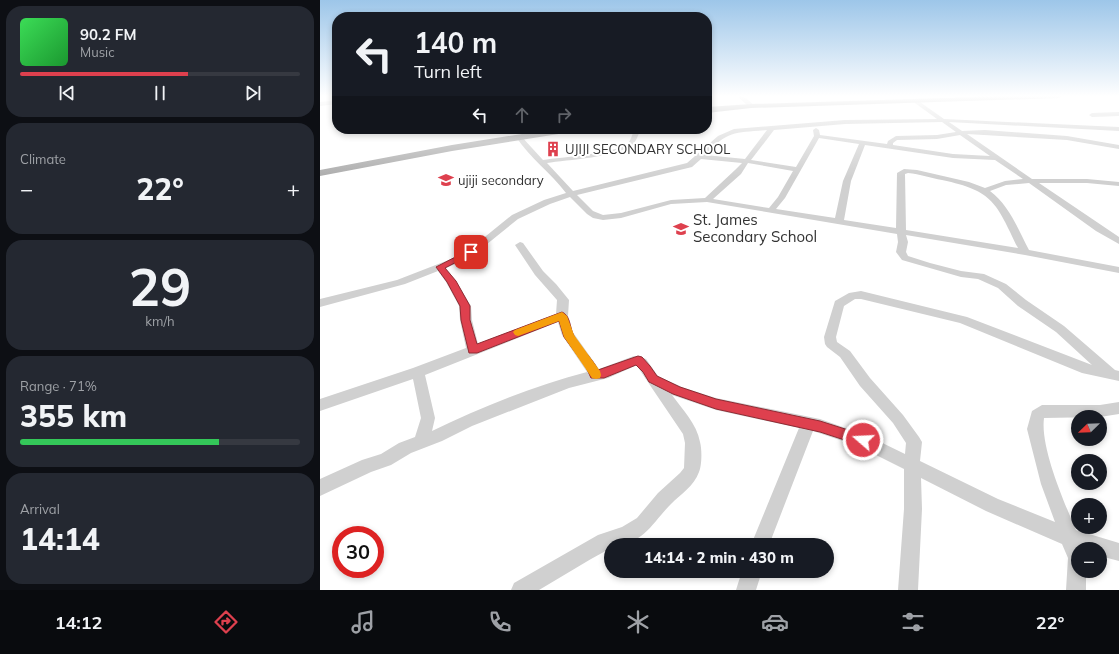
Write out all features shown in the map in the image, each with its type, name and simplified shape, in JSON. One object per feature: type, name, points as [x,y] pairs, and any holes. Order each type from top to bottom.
[{"type":"main road","points":[[320,173],[444,149],[539,134]]},
{"type":"street","points":[[320,304],[401,282],[468,255],[515,217],[537,206],[572,194],[689,165],[702,157],[714,141],[723,134],[742,130],[829,124]]},
{"type":"street","points":[[948,124],[995,158],[1119,241]]},
{"type":"street","points":[[1026,124],[1119,129]]},
{"type":"street","points":[[771,210],[780,198],[816,136],[817,133],[814,125]]},
{"type":"street","points":[[707,200],[727,184],[772,128]]},
{"type":"street","points":[[890,146],[890,142],[896,138],[942,137],[961,133],[985,132],[1055,137],[1119,147]]},
{"type":"street","points":[[541,162],[623,148],[631,143],[636,134]]},
{"type":"street","points":[[816,136],[865,142],[965,158],[995,158]]},
{"type":"street","points":[[520,137],[541,162],[557,176],[572,194],[594,215],[603,218],[615,217],[671,202],[707,200],[1025,252],[1119,270]]},
{"type":"street","points":[[839,222],[847,181],[862,144],[865,142]]},
{"type":"street","points":[[702,157],[747,161],[796,169]]},
{"type":"street","points":[[1025,252],[1001,207],[984,191],[954,181],[916,172],[902,171],[901,231],[903,242],[901,252],[906,258],[961,274],[980,276],[1002,286],[1022,303],[1060,329],[1116,376]]},
{"type":"street","points":[[984,191],[1004,183],[1030,181],[1080,181],[1119,184]]},
{"type":"street","points":[[520,245],[539,273],[563,300],[562,316],[569,337],[590,365],[595,375]]},
{"type":"street","points":[[440,267],[451,281],[465,306],[466,320],[473,350]]},
{"type":"street","points":[[908,590],[913,509],[912,466],[914,442],[911,436],[865,382],[845,354],[831,344],[830,337],[839,304],[853,295],[861,295],[963,320],[1087,369],[1116,376]]},
{"type":"street","points":[[320,405],[418,372],[562,316]]},
{"type":"street","points":[[320,488],[368,465],[385,460],[405,448],[436,436],[451,428],[551,388],[595,375],[604,374],[638,360],[647,369],[690,432],[693,443],[692,470],[686,479],[664,499],[643,524],[626,535],[604,541],[521,590]]},
{"type":"street","points":[[418,372],[428,418],[420,442]]},
{"type":"street","points":[[653,379],[677,391],[716,404],[808,424],[863,440],[992,505],[1070,538],[1119,552]]},
{"type":"street","points":[[1076,590],[1076,558],[1070,538],[1049,484],[1035,429],[1037,415],[1042,411],[1100,411],[1119,408]]},
{"type":"street","points":[[428,418],[435,424],[451,428]]},
{"type":"street","points":[[763,538],[808,424]]},
{"type":"street","points":[[746,590],[750,578]]},
{"type":"slow traffic","points":[[518,332],[562,316],[566,332],[596,375]]},
{"type":"place","name":"UJIJI SECONDARY SCHOOL","points":[[553,149]]},
{"type":"place","name":"ujiji secondary","points":[[446,180]]},
{"type":"place","name":"St. James Secondary School","points":[[681,229]]},
{"type":"route","points":[[471,252],[468,255],[440,267],[451,281],[456,293],[465,306],[466,320],[473,350],[562,316],[566,332],[590,365],[595,375],[604,374],[638,360],[647,369],[653,379],[677,391],[716,404],[820,426],[863,440]]}]
